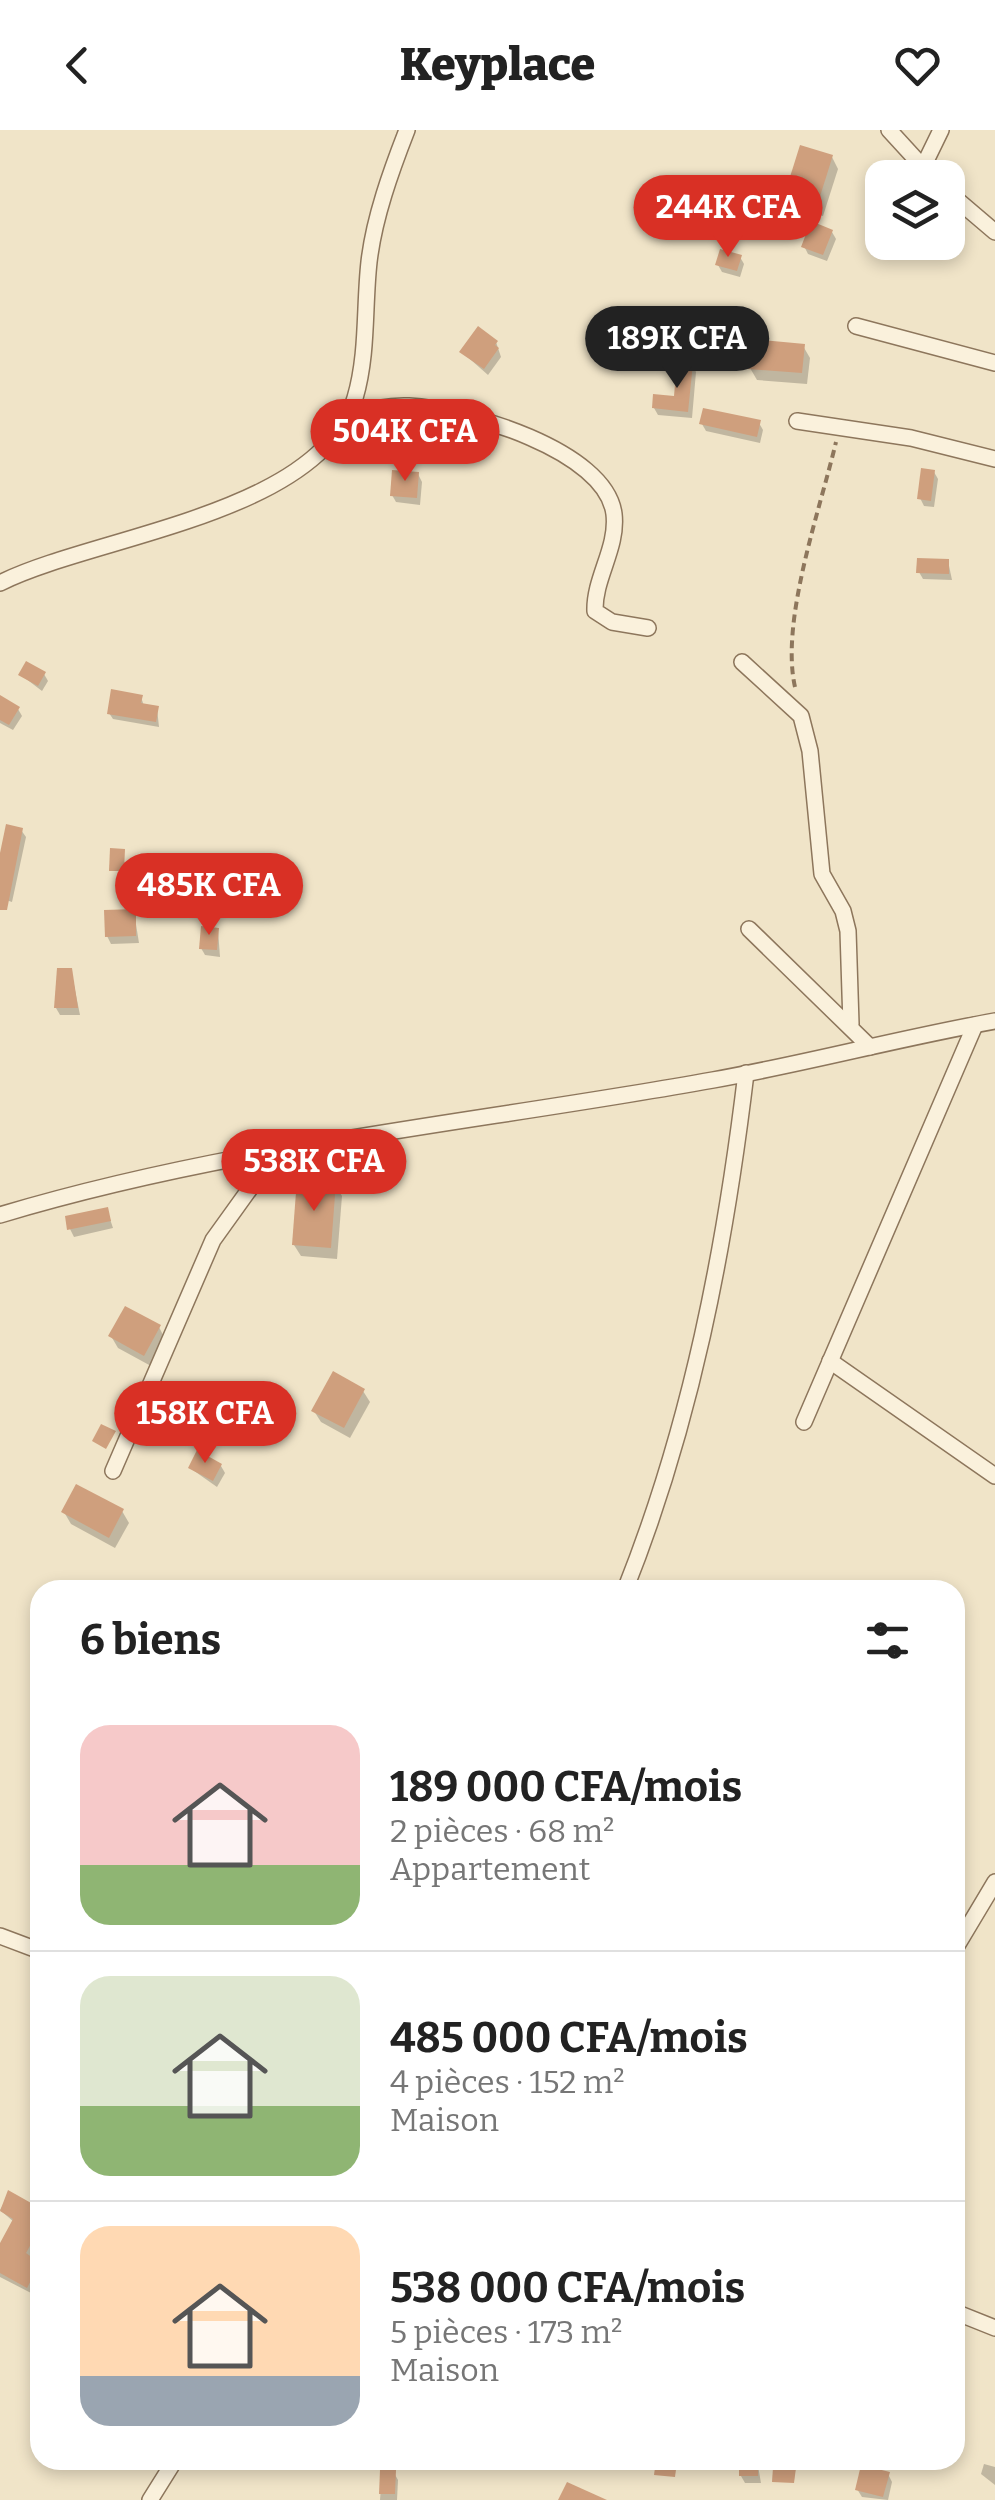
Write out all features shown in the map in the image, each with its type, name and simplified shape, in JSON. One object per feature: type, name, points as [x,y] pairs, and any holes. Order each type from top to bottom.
[{"type":"street","points":[[0,582],[239,503],[296,469],[336,434],[349,416],[364,348],[369,258],[407,130]]},
{"type":"street","points":[[889,130],[917,160]]},
{"type":"street","points":[[932,160],[941,130]]},
{"type":"street","points":[[965,206],[995,232]]},
{"type":"street","points":[[856,326],[995,363]]},
{"type":"street","points":[[349,416],[410,406],[460,415],[534,440],[579,463],[606,486],[614,515],[596,611],[612,622],[648,628]]},
{"type":"street","points":[[797,421],[911,438],[995,458]]},
{"type":"street","points":[[742,662],[801,716],[810,752],[822,874],[848,931],[851,1024]]},
{"type":"street","points":[[749,929],[851,1024],[870,1047]]},
{"type":"street","points":[[0,1215],[71,1194],[276,1152],[746,1073],[995,1022]]},
{"type":"street","points":[[804,1422],[975,1025]]},
{"type":"street","points":[[628,1580],[668,1466],[702,1344],[733,1180],[746,1073]]},
{"type":"street","points":[[113,1471],[213,1240],[276,1152]]},
{"type":"street","points":[[830,1361],[995,1476]]},
{"type":"street","points":[[965,1932],[995,1882]]},
{"type":"street","points":[[0,1936],[30,1947]]},
{"type":"street","points":[[965,2316],[995,2328]]},
{"type":"street","points":[[150,2500],[169,2470]]},
{"type":"path","points":[[801,716],[790,663],[792,625],[839,430]]},
{"type":"building","points":[[800,145],[833,155],[817,206],[784,196]]},
{"type":"building","points":[[692,196],[733,210],[726,231],[684,214]]},
{"type":"building","points":[[811,221],[833,230],[823,255],[801,247]]},
{"type":"building","points":[[720,249],[742,255],[737,271],[715,265]]},
{"type":"building","points":[[478,326],[498,341],[495,345],[499,348],[484,369],[459,352]]},
{"type":"building","points":[[750,339],[805,344],[802,373],[748,369]]},
{"type":"building","points":[[677,361],[693,363],[688,412],[652,408],[653,394],[674,396]]},
{"type":"building","points":[[703,408],[761,420],[757,437],[699,424]]},
{"type":"building","points":[[921,468],[935,470],[931,501],[917,499]]},
{"type":"building","points":[[392,470],[419,472],[417,498],[390,496]]},
{"type":"building","points":[[917,558],[949,559],[949,574],[916,573]]},
{"type":"building","points":[[26,661],[46,672],[38,686],[18,675]]},
{"type":"building","points":[[111,689],[143,695],[141,703],[159,706],[156,722],[107,714]]},
{"type":"building","points":[[0,695],[20,707],[9,725],[0,720]]},
{"type":"building","points":[[6,824],[23,828],[7,910],[0,910],[0,853]]},
{"type":"building","points":[[110,848],[125,849],[124,871],[109,871]]},
{"type":"building","points":[[136,909],[136,936],[105,937],[104,910]]},
{"type":"building","points":[[201,926],[219,928],[217,950],[199,949]]},
{"type":"building","points":[[57,968],[72,968],[78,1008],[54,1008]]},
{"type":"building","points":[[297,1179],[336,1182],[331,1248],[292,1245]]},
{"type":"building","points":[[108,1207],[111,1221],[67,1230],[65,1216]]},
{"type":"building","points":[[125,1306],[161,1325],[144,1356],[108,1336]]},
{"type":"building","points":[[333,1371],[365,1389],[344,1428],[311,1411]]},
{"type":"building","points":[[252,1410],[265,1417],[255,1436],[242,1429]]},
{"type":"building","points":[[101,1424],[116,1431],[106,1449],[92,1441]]},
{"type":"building","points":[[197,1450],[222,1464],[213,1481],[188,1468]]},
{"type":"building","points":[[76,1484],[124,1509],[109,1538],[61,1512]]},
{"type":"building","points":[[8,2190],[30,2202],[27,2288],[0,2273],[0,2243],[13,2219],[0,2211]]},
{"type":"building","points":[[380,2470],[396,2470],[395,2494],[379,2494]]},
{"type":"building","points":[[655,2470],[676,2470],[675,2477],[654,2475]]},
{"type":"building","points":[[739,2470],[758,2470],[758,2476],[739,2476]]},
{"type":"building","points":[[773,2470],[796,2470],[794,2483],[772,2482]]},
{"type":"building","points":[[860,2470],[890,2472],[883,2497],[855,2490]]},
{"type":"building","points":[[567,2482],[607,2500],[558,2500]]}]
